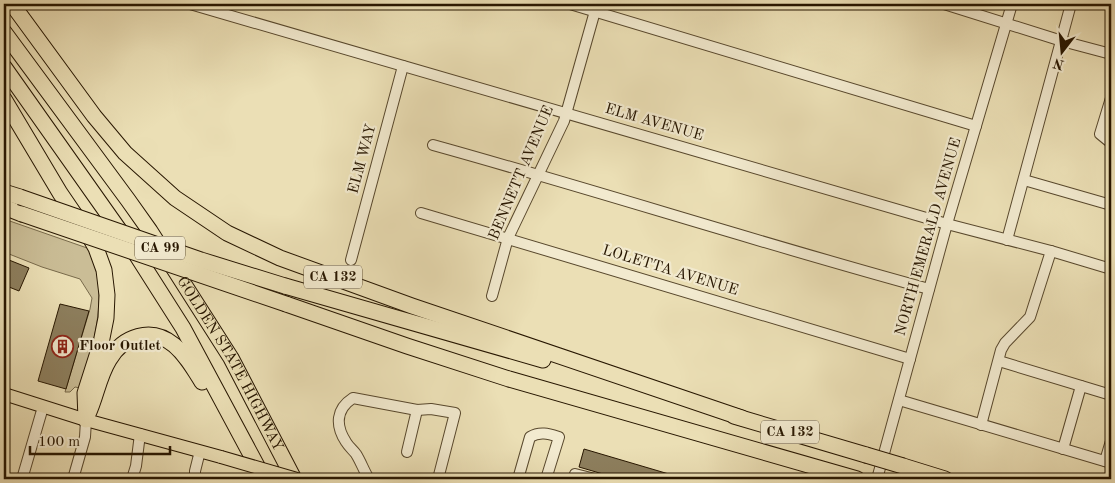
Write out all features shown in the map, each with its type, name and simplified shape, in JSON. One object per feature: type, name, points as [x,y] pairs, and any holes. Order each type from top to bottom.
[{"type":"highway","name":"CA 132","points":[[12,4],[94,116],[125,153],[175,198],[228,233],[280,258],[412,306],[742,418],[945,479]]},
{"type":"highway","name":"GOLDEN STATE HIGHWAY","points":[[4,32],[155,239],[230,358],[296,479]]},
{"type":"highway","name":"GOLDEN STATE HIGHWAY","points":[[4,67],[149,274],[183,328],[264,479]]},
{"type":"highway","points":[[4,99],[60,193],[88,234],[96,248],[104,270],[107,295],[106,318],[85,393],[86,420]]},
{"type":"highway","points":[[4,192],[188,256],[285,286],[742,418]]},
{"type":"highway","name":"CA 132","points":[[4,208],[376,336],[509,379],[857,479]]},
{"type":"highway","points":[[86,420],[105,367],[115,350],[126,340],[132,338],[159,337],[175,346],[190,364],[251,455]]},
{"type":"main road","points":[[4,394],[86,420],[296,479]]},
{"type":"street","name":"ELM AVENUE","points":[[190,4],[947,224],[1111,269]]},
{"type":"street","points":[[570,4],[596,7],[854,91],[976,126]]},
{"type":"street","points":[[944,4],[1062,41],[1111,54]]},
{"type":"street","name":"NORTH EMERALD AVENUE","points":[[876,479],[947,224],[1012,4]]},
{"type":"street","points":[[1007,240],[1071,4]]},
{"type":"street","name":"BENNETT AVENUE","points":[[492,296],[508,238],[566,114],[596,7]]},
{"type":"street","name":"ELM WAY","points":[[350,260],[404,66]]},
{"type":"street","points":[[1111,98],[1100,134],[1111,143]]},
{"type":"street","points":[[433,145],[929,289]]},
{"type":"street","points":[[1024,180],[1111,205]]},
{"type":"street","name":"LOLETTA AVENUE","points":[[421,213],[910,359]]},
{"type":"street","points":[[981,425],[1001,350],[1005,343],[1030,317],[1051,251]]},
{"type":"street","points":[[999,361],[1111,395]]},
{"type":"street","points":[[1063,449],[1081,386]]},
{"type":"street","points":[[369,479],[355,453],[346,443],[338,428],[339,415],[344,403],[353,398],[418,410],[431,408],[455,413],[438,479]]},
{"type":"street","points":[[899,400],[1108,462],[1111,441]]},
{"type":"street","points":[[22,479],[44,407]]},
{"type":"street","points":[[408,452],[418,410]]},
{"type":"street","points":[[73,479],[85,437],[86,420]]},
{"type":"street","points":[[518,479],[530,437],[546,433],[559,437],[546,479]]},
{"type":"street","points":[[132,479],[136,466],[140,434]]},
{"type":"street","points":[[195,479],[200,451]]},
{"type":"street","points":[[575,474],[594,479]]},
{"type":"shaded area","points":[[4,219],[90,249],[96,266],[99,301],[94,337],[80,388],[75,387],[70,392],[65,392],[92,298],[80,279],[4,252]]},
{"type":"building","points":[[4,258],[29,268],[19,291],[4,285]]},
{"type":"building","name":"Floor Outlet","points":[[60,304],[89,311],[66,389],[38,381]]},
{"type":"building","points":[[584,449],[679,477],[679,479],[620,479],[579,467]]},
{"type":"place","name":"Floor Outlet","points":[[63,346]]}]
